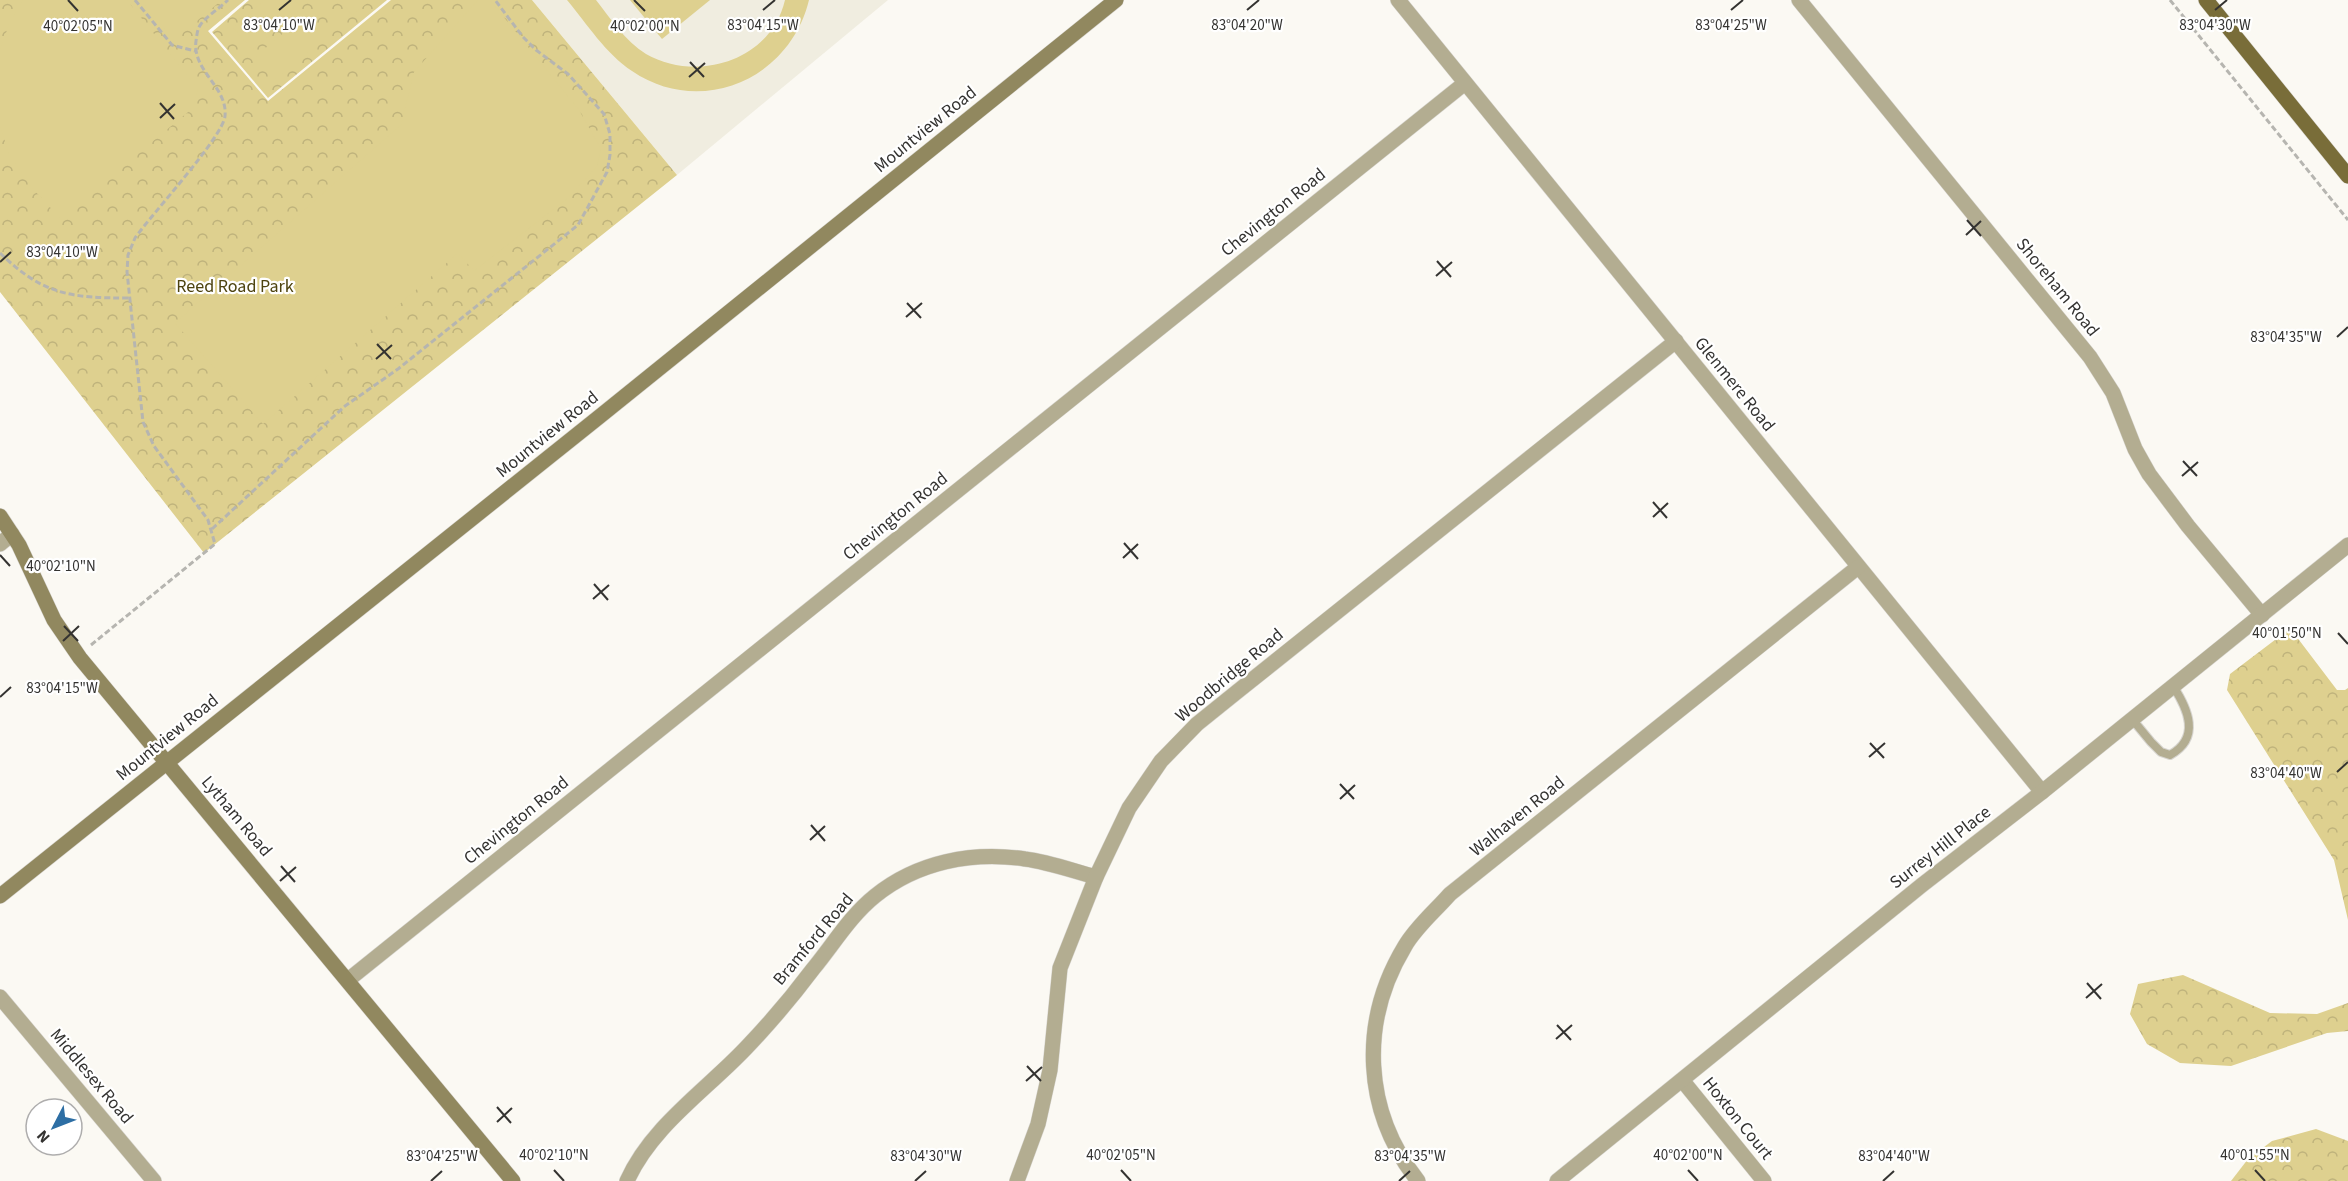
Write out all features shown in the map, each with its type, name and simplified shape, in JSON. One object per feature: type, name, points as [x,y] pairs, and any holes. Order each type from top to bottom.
[{"type":"main road","points":[[2206,0],[2348,176]]},
{"type":"street","name":"Mountview Road","points":[[0,896],[1116,0]]},
{"type":"street","name":"Glenmere Road","points":[[1398,0],[2042,792]]},
{"type":"street","name":"Shoreham Road","points":[[1799,0],[2090,357],[2113,393],[2135,449],[2149,474],[2188,526],[2262,615]]},
{"type":"street","name":"Chevington Road","points":[[348,980],[1465,83]]},
{"type":"street","name":"Woodbridge Road","points":[[1017,1181],[1038,1124],[1050,1070],[1060,968],[1096,877],[1129,808],[1161,761],[1197,724],[1676,341]]},
{"type":"street","name":"Lytham Road","points":[[0,516],[12,534],[54,620],[80,658],[513,1181]]},
{"type":"street","points":[[0,544],[12,534]]},
{"type":"street","name":"Surrey Hill Place","points":[[1557,1181],[1922,885],[2042,792],[2348,545]]},
{"type":"street","name":"Walhaven Road","points":[[1418,1181],[1403,1162],[1389,1136],[1374,1075],[1373,1047],[1377,1015],[1386,982],[1406,944],[1450,894],[1858,567]]},
{"type":"street","name":"Bramford Road","points":[[627,1181],[644,1151],[666,1124],[747,1047],[813,970],[847,925],[874,897],[893,883],[941,862],[970,857],[1027,859],[1096,877]]},
{"type":"street","name":"Middlesex Road","points":[[0,997],[154,1181]]},
{"type":"street","name":"Hoxton Court","points":[[1682,1080],[1764,1181]]},
{"type":"lane","points":[[2132,719],[2161,752],[2170,755],[2179,750],[2190,727],[2183,702],[2173,686]]},
{"type":"path","points":[[135,0],[172,45],[195,51]]},
{"type":"path","points":[[91,645],[215,544],[208,520],[154,446],[143,422],[129,298],[128,255],[135,238],[211,144],[225,117],[224,106],[217,90],[200,64],[195,51],[198,29],[202,22],[228,0]]},
{"type":"path","points":[[212,529],[345,406],[398,369],[578,225],[607,172],[610,155],[609,134],[604,114],[568,74],[522,37],[495,0]]},
{"type":"path","points":[[2170,0],[2348,220]]},
{"type":"path","points":[[0,253],[32,279],[53,291],[75,297],[129,298]]},
{"type":"shaded area","points":[[532,0],[888,0],[677,175]]},
{"type":"green space","name":"Reed Road Park","points":[[0,0],[245,0],[208,31],[268,101],[391,0],[532,0],[677,175],[204,553],[0,292]]},
{"type":"green space","points":[[23,0],[127,0],[198,89],[193,108],[60,218],[33,189],[9,154],[0,125],[0,51],[9,24]]},
{"type":"green space","points":[[141,0],[222,0],[174,40]]},
{"type":"green space","points":[[249,0],[387,0],[268,98],[212,32]]},
{"type":"green space","points":[[265,0],[295,0],[302,8],[252,50],[233,27]]},
{"type":"green space","points":[[340,0],[371,0],[352,15]]},
{"type":"green space","points":[[478,0],[490,0],[579,110],[601,149],[597,166],[568,198],[474,271],[458,253],[263,424],[175,323],[401,125],[414,72]]},
{"type":"green space","points":[[567,0],[596,0],[631,43],[646,54],[666,63],[709,66],[729,61],[748,52],[765,38],[777,21],[785,0],[809,0],[799,28],[783,51],[763,70],[739,83],[713,90],[686,91],[659,85],[632,71],[605,47]]},
{"type":"green space","points":[[630,0],[710,0],[662,39]]},
{"type":"green space","points":[[306,14],[326,37],[276,79],[256,56]]},
{"type":"green space","points":[[2288,630],[2296,636],[2337,690],[2348,688],[2348,920],[2334,860],[2227,690],[2230,674]]},
{"type":"green space","points":[[2183,975],[2270,1013],[2317,1014],[2348,1003],[2348,1031],[2327,1033],[2231,1066],[2180,1063],[2147,1044],[2130,1014],[2138,984]]},
{"type":"green space","points":[[2316,1129],[2348,1141],[2348,1181],[2231,1181],[2248,1159],[2272,1141]]}]
